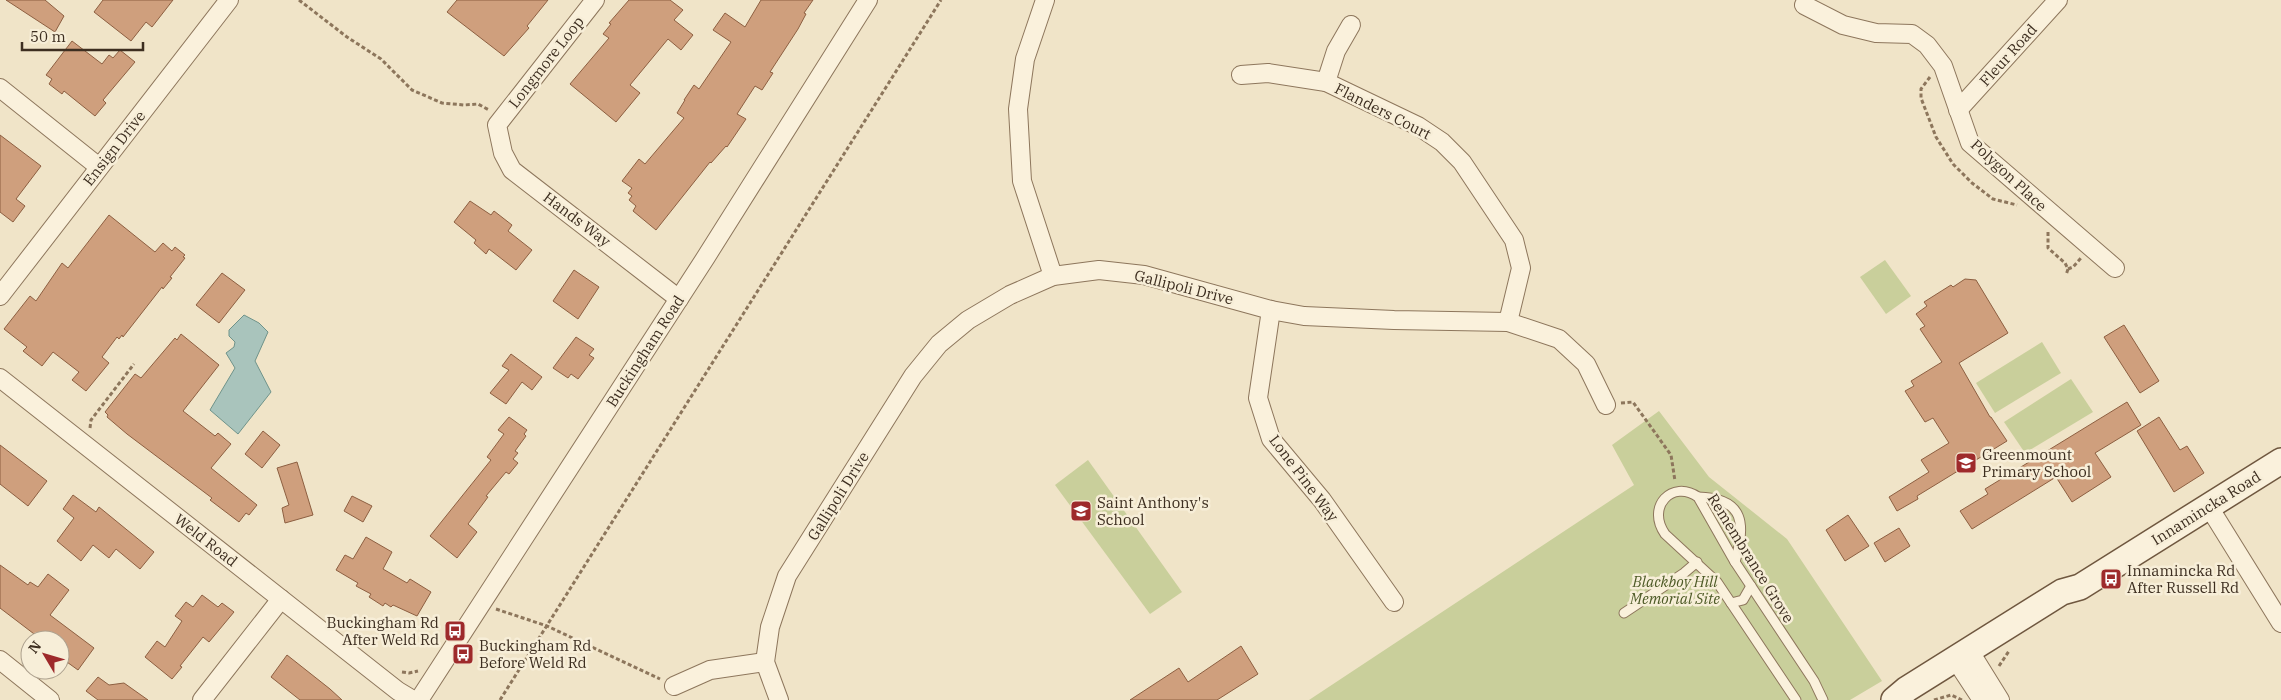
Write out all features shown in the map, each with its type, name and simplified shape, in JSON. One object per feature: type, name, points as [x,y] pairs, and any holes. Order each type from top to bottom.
[{"type":"main road","name":"Innamincka Road","points":[[1915,700],[1972,662],[2062,592],[2080,587],[2281,460]]},
{"type":"main road","name":"Innamincka Road","points":[[1894,700],[1907,689],[1972,662]]},
{"type":"street","name":"Ensign Drive","points":[[0,296],[228,0]]},
{"type":"street","name":"Longmore Loop","points":[[497,125],[595,0]]},
{"type":"street","name":"Buckingham Road","points":[[419,700],[679,299],[868,0]]},
{"type":"street","points":[[1045,0],[1040,10],[1025,59],[1018,109],[1022,181],[1052,276]]},
{"type":"street","name":"Fleur Road","points":[[1958,110],[2058,0]]},
{"type":"street","name":"Polygon Place","points":[[1804,5],[1843,26],[1876,33],[1912,34],[1928,45],[1942,66],[1970,143],[2114,268]]},
{"type":"street","name":"Flanders Court","points":[[1326,82],[1336,51],[1351,25]]},
{"type":"street","name":"Flanders Court","points":[[1241,75],[1268,73],[1326,82],[1418,126],[1442,142],[1462,162],[1514,240],[1521,268],[1508,322]]},
{"type":"street","points":[[0,88],[100,167]]},
{"type":"street","name":"Hands Way","points":[[497,125],[503,153],[512,170],[679,299]]},
{"type":"street","name":"Gallipoli Drive","points":[[779,700],[765,662],[770,627],[787,576],[913,376],[939,344],[968,320],[1010,295],[1052,276],[1099,270],[1144,275],[1271,310],[1313,316],[1394,320],[1508,322],[1560,339],[1586,364],[1606,405]]},
{"type":"street","name":"Lone Pine Way","points":[[1271,310],[1258,398],[1271,439],[1322,500],[1394,602]]},
{"type":"street","name":"Weld Road","points":[[0,378],[280,599],[398,691],[413,700]]},
{"type":"street","points":[[2209,507],[2281,623]]},
{"type":"street","points":[[202,700],[280,599]]},
{"type":"street","points":[[0,660],[50,700]]},
{"type":"street","points":[[674,686],[710,670],[765,662]]},
{"type":"street","points":[[1972,662],[1982,700]]},
{"type":"street","points":[[1972,662],[2000,700]]},
{"type":"lane","name":"Remembrance Grove","points":[[1677,492],[1691,492],[1698,497],[1735,562],[1814,681],[1823,700]]},
{"type":"lane","points":[[1677,492],[1666,497],[1660,505],[1657,514],[1658,524],[1665,534],[1717,582],[1796,700]]},
{"type":"lane","points":[[1698,497],[1725,501],[1739,516],[1742,540],[1735,562]]},
{"type":"lane","points":[[1624,613],[1684,573],[1697,562]]},
{"type":"lane","points":[[1731,603],[1743,600],[1751,586]]},
{"type":"path","points":[[299,0],[381,59],[412,90],[442,103],[478,104],[497,118],[497,125]]},
{"type":"path","points":[[500,700],[941,0]]},
{"type":"path","points":[[2068,269],[2073,267],[2083,255]]},
{"type":"path","points":[[91,434],[90,420],[134,364]]},
{"type":"path","points":[[1606,405],[1632,402],[1671,455],[1677,492]]},
{"type":"path","points":[[481,604],[547,626],[674,686]]},
{"type":"path","points":[[1972,662],[2007,653],[2014,647]]},
{"type":"path","points":[[397,671],[409,674],[418,671],[425,664]]},
{"type":"path","points":[[1934,700],[1951,695],[1962,700]]},
{"type":"green space","points":[[1885,260],[1911,296],[1886,314],[1860,277]]},
{"type":"green space","points":[[2042,342],[2061,373],[1995,413],[1976,383]]},
{"type":"green space","points":[[2071,379],[2093,412],[2025,453],[2004,422]]},
{"type":"green space","name":"Blackboy Hill Memorial Site","points":[[1659,411],[1709,477],[1787,539],[1882,681],[1850,700],[1309,700],[1634,485],[1612,445]]},
{"type":"green space","points":[[1088,460],[1182,592],[1150,614],[1055,485]]},
{"type":"water","points":[[244,315],[259,323],[268,332],[255,361],[271,392],[238,434],[210,410],[235,368],[226,353],[234,347],[235,342],[229,336],[229,330]]},
{"type":"building","points":[[6,0],[45,0],[64,16],[55,32]]},
{"type":"building","points":[[103,0],[173,0],[152,27],[146,22],[131,41],[94,12]]},
{"type":"building","points":[[457,0],[548,0],[527,26],[529,28],[504,56],[447,12]]},
{"type":"building","points":[[629,0],[670,0],[683,10],[674,20],[693,35],[681,50],[668,39],[630,85],[640,93],[616,122],[570,84],[609,38],[603,34],[611,24],[609,23]]},
{"type":"building","points":[[761,0],[813,0],[804,13],[806,14],[798,29],[770,72],[773,73],[762,90],[755,86],[737,114],[746,119],[727,147],[710,162],[656,230],[633,211],[636,206],[629,200],[632,196],[628,193],[632,188],[622,181],[639,159],[645,164],[684,118],[677,113],[684,100],[694,85],[699,89],[731,42],[713,30],[725,13],[745,27]]},
{"type":"building","points":[[72,41],[102,64],[109,55],[113,58],[120,50],[135,62],[103,100],[106,103],[95,116],[64,91],[62,94],[49,84],[52,79],[46,75]]},
{"type":"building","points":[[0,135],[41,166],[16,199],[25,206],[13,222],[0,212]]},
{"type":"building","points":[[470,201],[491,215],[494,211],[512,225],[508,231],[532,250],[516,270],[489,249],[486,254],[474,243],[476,240],[454,222]]},
{"type":"building","points":[[109,215],[155,252],[163,243],[172,251],[175,247],[185,255],[183,257],[185,258],[170,277],[172,278],[163,289],[162,287],[123,337],[122,335],[119,339],[117,337],[102,357],[109,363],[86,391],[72,380],[79,372],[53,352],[42,366],[23,351],[27,347],[4,329],[30,296],[36,301],[62,263],[68,268]]},
{"type":"building","points":[[574,270],[599,287],[578,319],[553,301]]},
{"type":"building","points":[[222,273],[245,290],[219,323],[196,305]]},
{"type":"building","points":[[1965,279],[1976,280],[2008,333],[1959,363],[1990,417],[2007,441],[1917,496],[1918,499],[1897,511],[1889,497],[1929,472],[1921,460],[1949,443],[1933,418],[1925,422],[1905,391],[1914,386],[1911,381],[1942,362],[1920,329],[1925,326],[1916,314],[1927,306],[1924,302],[1951,285],[1953,287]]},
{"type":"building","points":[[2124,325],[2159,381],[2140,393],[2104,337]]},
{"type":"building","points":[[181,334],[219,365],[183,411],[215,436],[218,433],[231,444],[211,468],[257,505],[249,515],[246,513],[239,522],[210,500],[212,498],[127,434],[107,417],[108,415],[105,412],[135,374],[141,378],[175,338],[177,340]]},
{"type":"building","points":[[576,337],[594,349],[589,355],[594,358],[578,379],[571,374],[568,378],[553,368]]},
{"type":"building","points":[[511,354],[542,377],[532,390],[522,382],[506,404],[490,393],[509,370],[502,366]]},
{"type":"building","points":[[2127,402],[2141,425],[2095,453],[2111,477],[2072,502],[2056,477],[1972,529],[1960,511],[1988,494],[1985,489]]},
{"type":"building","points":[[509,417],[527,430],[524,434],[526,436],[515,451],[518,453],[513,459],[518,463],[509,474],[506,472],[486,496],[488,497],[468,524],[477,532],[457,558],[430,536],[491,460],[487,457],[504,434],[498,430]]},
{"type":"building","points":[[2159,417],[2180,450],[2187,446],[2204,473],[2174,492],[2137,431]]},
{"type":"building","points":[[263,431],[280,445],[262,468],[245,454]]},
{"type":"building","points":[[0,445],[47,481],[28,506],[0,484]]},
{"type":"building","points":[[297,462],[313,515],[285,523],[282,508],[289,505],[277,468]]},
{"type":"building","points":[[73,495],[96,512],[99,507],[154,552],[140,569],[116,549],[109,558],[93,545],[81,561],[57,541],[74,518],[63,509]]},
{"type":"building","points":[[352,496],[372,506],[363,522],[344,511]]},
{"type":"building","points":[[1848,515],[1869,546],[1845,561],[1826,530]]},
{"type":"building","points":[[1899,528],[1910,546],[1885,562],[1874,543]]},
{"type":"building","points":[[366,537],[392,552],[383,569],[407,583],[410,579],[431,592],[417,616],[393,605],[391,607],[385,603],[383,606],[369,597],[371,594],[356,586],[358,583],[336,570],[345,555],[353,559]]},
{"type":"building","points":[[0,565],[28,585],[30,582],[38,587],[48,574],[69,590],[50,615],[70,630],[29,630],[0,608]]},
{"type":"building","points":[[202,595],[218,607],[222,603],[234,612],[209,642],[203,637],[172,679],[145,657],[157,641],[165,647],[182,621],[175,616],[186,602],[193,607]]},
{"type":"building","points":[[70,630],[94,648],[78,670],[70,664]]},
{"type":"building","points":[[1241,646],[1258,674],[1217,700],[1130,700],[1179,668],[1188,682]]},
{"type":"building","points":[[287,655],[342,700],[300,700],[271,677]]},
{"type":"building","points":[[98,677],[109,685],[124,683],[148,700],[98,700],[86,691]]},
{"type":"place","name":"Greenmount Primary School","points":[[1966,463]]},
{"type":"place","name":"Saint Anthony's School","points":[[1081,511]]},
{"type":"place","name":"Innamincka Rd After Russell Rd","points":[[2111,579]]},
{"type":"place","name":"Buckingham Rd After Weld Rd","points":[[455,631]]},
{"type":"place","name":"Buckingham Rd Before Weld Rd","points":[[463,654]]}]
